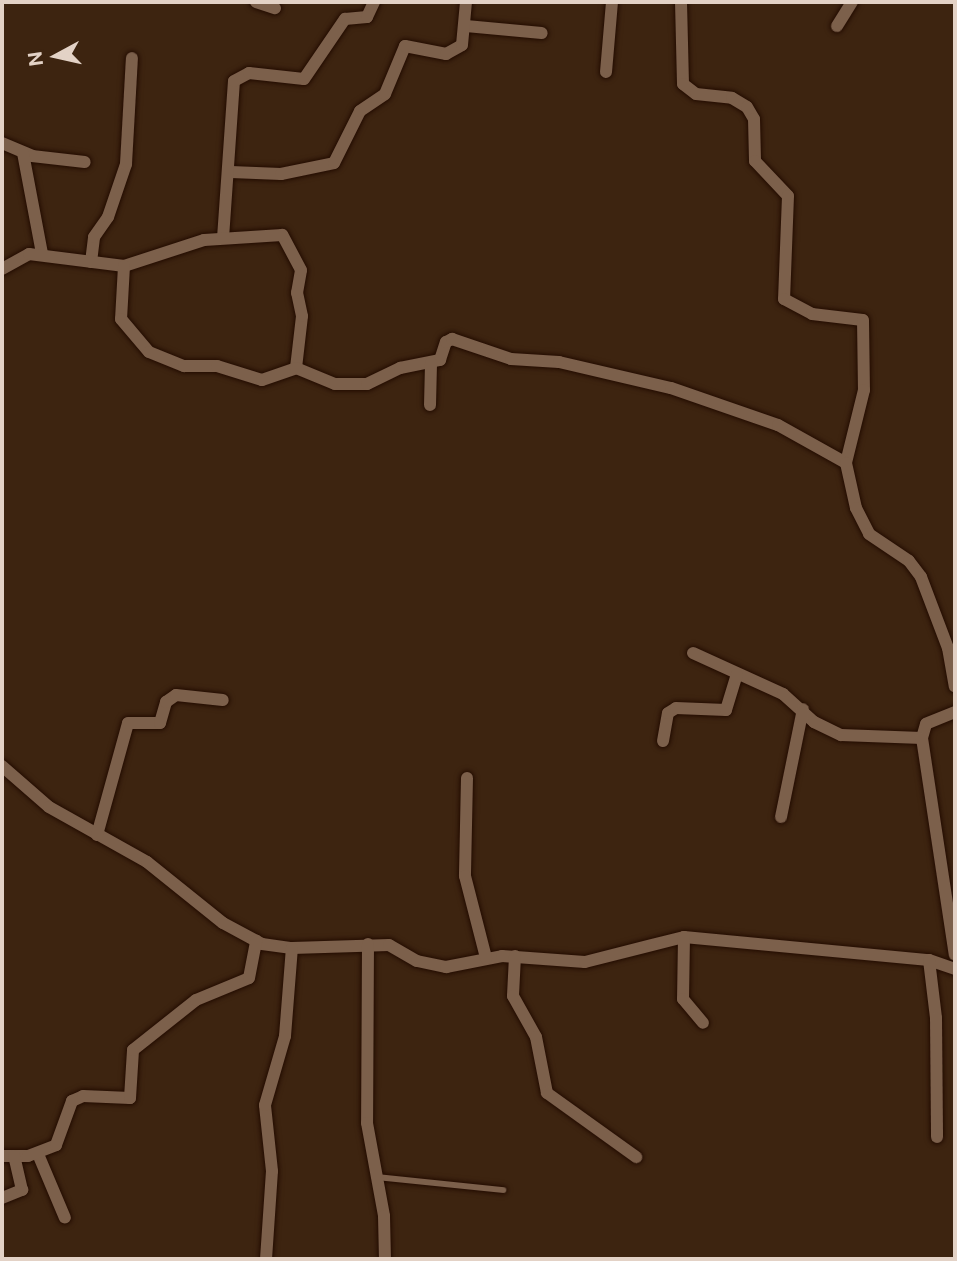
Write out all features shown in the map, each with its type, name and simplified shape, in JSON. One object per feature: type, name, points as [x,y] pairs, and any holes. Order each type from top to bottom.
[{"type":"street","points":[[256,2],[275,8]]},
{"type":"street","points":[[223,238],[231,172],[232,93],[239,74],[304,79],[345,19],[367,17],[374,2]]},
{"type":"street","points":[[231,172],[281,174],[334,163],[360,111],[385,94],[405,46],[455,52],[462,45],[466,26],[466,2]]},
{"type":"street","points":[[606,72],[612,2]]},
{"type":"street","points":[[681,2],[683,84],[695,94],[732,98],[747,107],[754,119],[755,161],[788,196],[784,299],[812,314],[863,320],[864,390],[846,463],[856,508],[869,534],[909,561],[921,577],[948,648],[955,686]]},
{"type":"street","points":[[837,26],[852,2]]},
{"type":"street","points":[[466,26],[542,33]]},
{"type":"street","points":[[91,262],[94,237],[108,217],[126,164],[132,58]]},
{"type":"street","points":[[2,143],[23,153],[85,162]]},
{"type":"street","points":[[23,153],[42,254]]},
{"type":"street","points":[[2,269],[21,257],[42,254],[124,266],[223,238],[274,233],[288,240],[301,270],[297,293],[302,316],[296,368]]},
{"type":"street","points":[[124,266],[119,312],[149,352],[184,366],[217,366],[262,380],[296,368],[352,386],[383,380],[411,365],[440,360],[446,342],[453,339],[511,359],[559,362],[671,388],[778,425],[846,463]]},
{"type":"street","points":[[430,405],[431,363]]},
{"type":"street","points":[[693,653],[783,694],[803,709],[814,722],[841,735],[922,738]]},
{"type":"street","points":[[663,741],[668,713],[676,708],[726,710],[737,675]]},
{"type":"street","points":[[97,835],[128,723],[160,723],[166,702],[176,695],[223,700]]},
{"type":"street","points":[[781,817],[803,709]]},
{"type":"street","points":[[955,712],[926,724],[922,738],[950,870],[955,955]]},
{"type":"street","points":[[2,766],[49,807],[162,872],[223,923],[256,941],[292,948],[389,945],[432,966],[459,966],[486,958],[515,957],[586,962],[684,937],[929,960],[955,970]]},
{"type":"street","points":[[467,778],[465,876],[486,958]]},
{"type":"street","points":[[684,937],[683,999],[703,1023]]},
{"type":"street","points":[[2,1198],[22,1190],[8,1156],[38,1154],[57,1144],[72,1101],[83,1096],[130,1098],[133,1050],[196,1000],[249,978],[256,941]]},
{"type":"street","points":[[368,944],[367,1123],[377,1177],[385,1259]]},
{"type":"street","points":[[266,1259],[272,1171],[265,1105],[285,1036],[292,948]]},
{"type":"street","points":[[515,957],[513,996],[536,1037],[547,1093],[636,1157]]},
{"type":"street","points":[[929,960],[936,1018],[937,1137]]},
{"type":"street","points":[[38,1154],[65,1218]]},
{"type":"lane","points":[[377,1177],[503,1190]]}]
